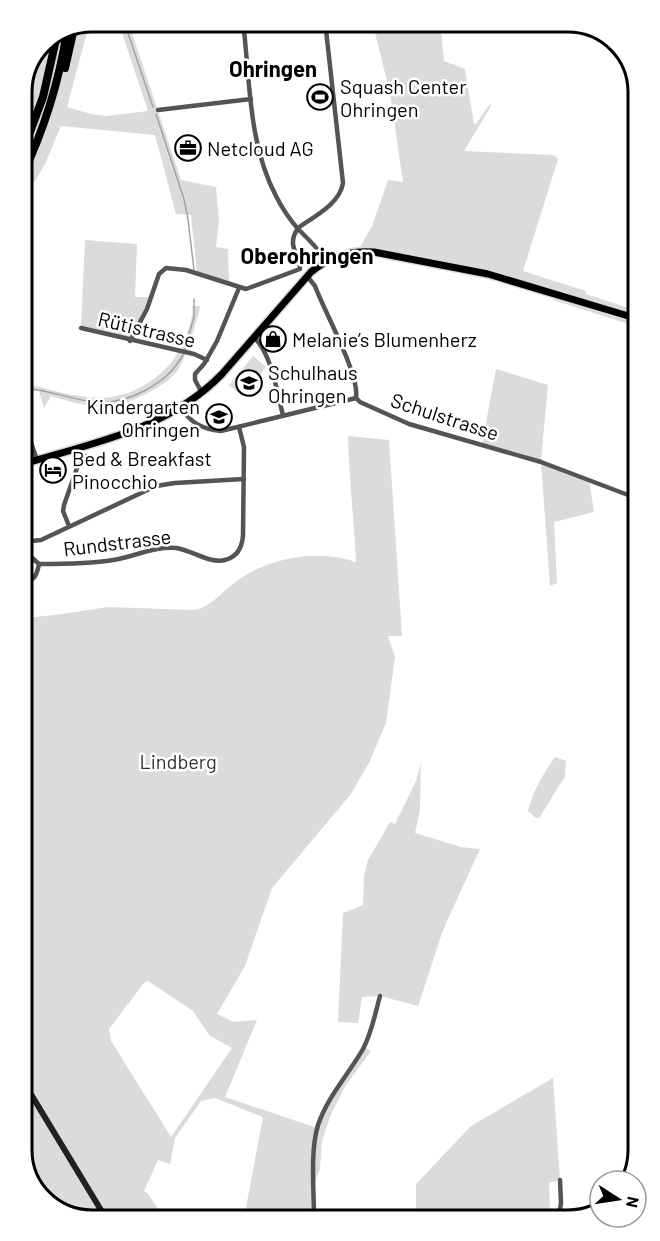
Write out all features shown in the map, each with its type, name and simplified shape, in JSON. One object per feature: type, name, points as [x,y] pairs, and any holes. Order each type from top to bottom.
[{"type":"highway","points":[[51,100],[63,74],[72,35]]},
{"type":"highway","points":[[32,153],[51,100],[65,38]]},
{"type":"highway","points":[[32,126],[43,97],[55,44]]},
{"type":"main road","points":[[32,461],[142,427],[181,408],[202,393],[222,374],[307,276],[326,261],[344,254],[365,252],[452,266],[505,278],[628,316]]},
{"type":"main road","points":[[32,1096],[100,1209]]},
{"type":"street","points":[[244,32],[255,130],[264,169],[276,196],[298,228],[320,251],[326,261]]},
{"type":"street","points":[[130,341],[147,309],[161,271],[166,268],[186,270],[239,288],[251,288],[300,270],[292,242],[298,228],[337,198],[342,191],[343,183],[327,32]]},
{"type":"street","points":[[158,110],[251,99]]},
{"type":"street","points":[[181,408],[189,419],[209,430],[221,430],[356,398],[357,389],[350,364],[315,286],[307,276]]},
{"type":"street","points":[[202,393],[195,380],[195,374],[207,360],[222,331],[239,288]]},
{"type":"street","name":"Rütistrasse","points":[[81,328],[194,354],[207,360]]},
{"type":"street","points":[[255,338],[261,344],[267,357],[282,415]]},
{"type":"street","name":"Schulstrasse","points":[[356,398],[360,402],[409,424],[541,462],[628,495]]},
{"type":"street","name":"Rundstrasse","points":[[32,558],[39,564],[112,561],[167,548],[184,550],[217,561],[230,558],[242,546],[244,447],[239,427]]},
{"type":"street","points":[[32,446],[37,460]]},
{"type":"street","points":[[69,526],[63,511],[64,505],[77,468],[86,456],[92,457]]},
{"type":"street","points":[[32,542],[41,540],[156,486],[244,479]]},
{"type":"street","points":[[32,579],[37,575],[39,564]]},
{"type":"street","points":[[314,1209],[317,1128],[336,1089],[364,1047],[380,996]]},
{"type":"street","points":[[560,1180],[560,1210]]},
{"type":"green space","points":[[87,32],[67,107],[106,116],[148,111],[122,32],[132,32],[181,180],[216,187],[219,221],[216,247],[228,249],[229,284],[197,273],[191,215],[176,214],[155,135],[61,126],[45,164],[32,186],[32,87],[38,65],[44,55],[52,46],[68,36]]},
{"type":"green space","points":[[375,32],[441,32],[444,61],[465,69],[474,124],[490,104],[491,106],[464,151],[554,155],[558,159],[523,271],[586,291],[586,294],[628,308],[628,324],[553,300],[553,293],[505,278],[374,252],[360,247],[372,226],[388,180],[403,182],[390,93]]},
{"type":"green space","points":[[85,240],[137,244],[135,297],[152,297],[130,341],[81,328]]},
{"type":"green space","points":[[192,306],[200,306],[180,366],[165,383],[139,397],[114,405],[91,406],[51,396],[44,408],[39,391],[32,391],[32,385],[74,395],[107,397],[123,395],[139,388],[159,375],[183,348],[193,312]]},
{"type":"green space","points":[[253,356],[266,367],[242,396],[229,385]]},
{"type":"green space","points":[[496,369],[548,385],[541,461],[589,479],[594,512],[554,522],[557,583],[550,586],[541,462],[482,444]]},
{"type":"green space","name":"Lindberg","points":[[348,436],[389,440],[402,636],[388,636],[395,657],[386,723],[370,761],[351,794],[272,888],[245,966],[217,1014],[234,1022],[257,1020],[225,1097],[317,1128],[323,1113],[364,1047],[371,1051],[346,1085],[331,1114],[322,1141],[320,1169],[314,1184],[314,1209],[246,1209],[263,1117],[215,1098],[201,1101],[175,1138],[170,1164],[158,1160],[144,1191],[158,1209],[87,1209],[65,1203],[52,1195],[39,1180],[32,1150],[32,617],[108,607],[195,610],[210,603],[246,575],[276,562],[308,556],[325,556],[356,562]],"holes":[[[148,981],[193,1011],[210,1036],[232,1048],[171,1137],[111,1041],[109,1029],[144,983]]]},
{"type":"green space","points":[[555,757],[566,761],[565,778],[540,817],[536,818],[528,811],[530,804],[539,783]]},
{"type":"green space","points":[[421,763],[420,810],[415,833],[461,847],[480,849],[443,930],[418,1006],[380,996],[362,997],[358,1023],[338,1022],[343,913],[363,905],[364,876],[368,860],[390,822],[395,824],[416,781]]},
{"type":"green space","points":[[553,1078],[560,1180],[549,1183],[550,1210],[416,1210],[416,1184],[471,1126]]},
{"type":"waterway","points":[[128,32],[153,107]]},
{"type":"waterway","points":[[156,114],[184,199],[194,270]]},
{"type":"waterway","points":[[185,349],[194,317],[194,299]]},
{"type":"waterway","points":[[32,389],[84,401],[113,402],[128,398],[157,383],[167,376],[183,355]]},
{"type":"place","name":"Squash Center Ohringen","points":[[320,97]]},
{"type":"place","name":"Netcloud AG","points":[[188,148]]},
{"type":"place","name":"Melanie’s Blumenherz","points":[[273,339]]},
{"type":"place","name":"Schulhaus Ohringen","points":[[249,383]]},
{"type":"place","name":"Kindergarten Ohringen","points":[[219,417]]},
{"type":"place","name":"Bed & Breakfast Pinocchio","points":[[53,470]]},
{"type":"district","name":"Ohringen","points":[[273,68]]},
{"type":"district","name":"Oberohringen","points":[[307,255]]}]
